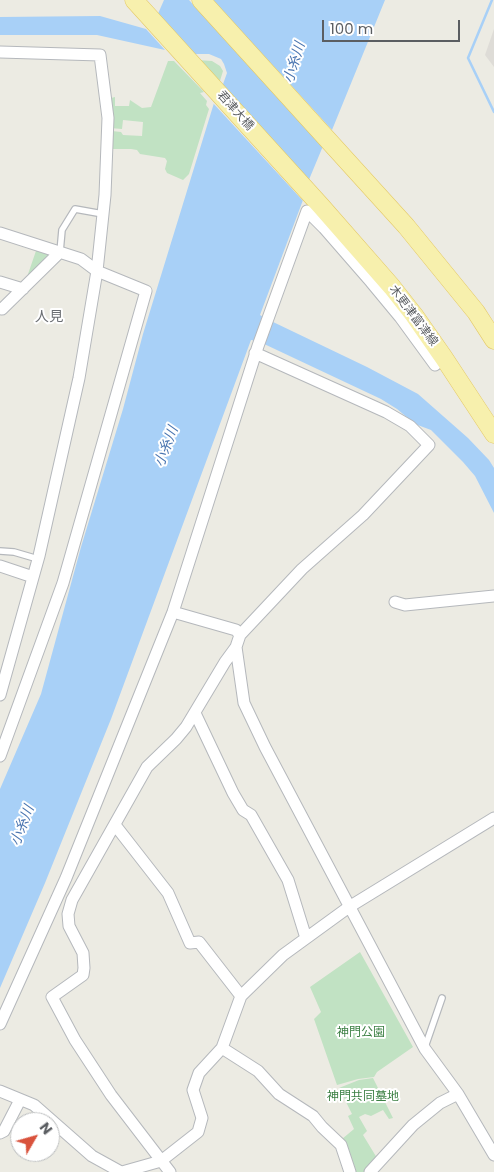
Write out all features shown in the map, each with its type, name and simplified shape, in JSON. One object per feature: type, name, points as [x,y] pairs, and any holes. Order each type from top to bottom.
[{"type":"main road","name":"君津大橋","points":[[134,0],[321,206]]},
{"type":"main road","points":[[202,0],[412,234],[476,312],[494,340]]},
{"type":"main road","name":"木更津富津線","points":[[321,206],[414,315],[494,434]]},
{"type":"street","points":[[0,52],[100,55],[108,118],[103,214],[79,378],[38,559],[0,695]]},
{"type":"street","points":[[0,1024],[66,878],[173,612],[257,349],[307,211],[371,282],[400,317],[435,365],[444,358]]},
{"type":"street","points":[[0,233],[81,259],[96,271],[146,292],[63,583],[0,756]]},
{"type":"street","points":[[2,309],[60,252]]},
{"type":"street","points":[[0,282],[23,289]]},
{"type":"street","points":[[170,1172],[111,1095],[75,1040],[52,998],[82,975],[84,968],[83,952],[69,926],[68,914],[72,900],[147,767],[176,739],[195,713],[236,647],[240,635],[302,568],[363,515],[429,445],[410,426],[386,412],[257,349]]},
{"type":"street","points":[[0,566],[33,577]]},
{"type":"street","points":[[396,602],[405,605],[494,596]]},
{"type":"street","points":[[173,612],[236,630],[240,635]]},
{"type":"street","points":[[236,647],[244,703],[270,755],[425,1049],[458,1094],[494,1155]]},
{"type":"street","points":[[195,713],[233,793],[243,810],[251,814],[288,880],[306,938]]},
{"type":"street","points":[[0,1091],[34,1105],[92,1156],[121,1172],[162,1161],[198,1132],[202,1118],[193,1090],[199,1073],[222,1048],[240,996],[283,955],[349,907],[494,818]]},
{"type":"street","points":[[115,825],[168,893],[190,943],[199,942],[240,996]]},
{"type":"street","points":[[222,1048],[258,1071],[279,1094],[313,1116],[341,1145],[350,1172]]},
{"type":"street","points":[[370,1172],[413,1125],[440,1103],[458,1094]]},
{"type":"street","points":[[0,1134],[4,1131],[20,1100]]},
{"type":"lane","points":[[60,252],[62,230],[75,209],[103,214]]},
{"type":"lane","points":[[0,551],[14,552],[38,559]]},
{"type":"lane","points":[[425,1049],[442,998]]},
{"type":"shaded area","points":[[494,29],[494,67],[485,55]]},
{"type":"green space","points":[[197,60],[212,61],[220,66],[223,71],[219,84]]},
{"type":"green space","points":[[168,61],[174,61],[204,92],[200,93],[207,101],[206,105],[209,109],[189,174],[183,180],[167,173],[165,169],[167,161],[165,158],[140,154],[137,150],[131,149],[111,149],[112,131],[121,132],[123,135],[142,136],[143,122],[123,120],[122,129],[110,128],[111,98],[115,97],[115,106],[129,106],[130,100],[142,108],[151,107]]},
{"type":"green space","points":[[37,248],[48,252],[50,255],[27,277]]},
{"type":"green space","name":"神門公園","points":[[360,952],[413,1047],[377,1072],[374,1077],[337,1085],[314,1019],[321,1012],[310,987]]},
{"type":"green space","name":"神門共同墓地","points":[[373,1078],[393,1118],[389,1119],[383,1110],[371,1116],[365,1114],[359,1117],[367,1131],[363,1135],[377,1158],[364,1172],[355,1172],[342,1139],[354,1129],[348,1116],[352,1114],[339,1088],[359,1080]]},
{"type":"water","points":[[164,0],[189,0],[323,146],[308,182],[222,87],[227,73],[221,59],[209,54],[192,54],[157,16]]},
{"type":"water","name":"小糸川","points":[[212,0],[385,0],[332,130],[289,83]]},
{"type":"water","points":[[100,16],[146,29],[165,50],[97,35],[0,35],[0,17]]},
{"type":"water","name":"小糸川","points":[[214,103],[303,200],[260,315],[265,318],[257,341],[251,340],[111,719],[45,883],[0,988],[0,789],[41,694],[81,547],[123,409],[143,334]]},
{"type":"water","points":[[271,321],[418,394],[468,438],[489,460],[494,468],[494,513],[475,476],[431,430],[415,424],[381,399],[262,343]]},
{"type":"pier","points":[[214,101],[305,200],[304,202],[212,102]]},
{"type":"waterway","points":[[492,0],[468,58],[494,112]]},
{"type":"district","name":"人見","points":[[49,317]]}]
